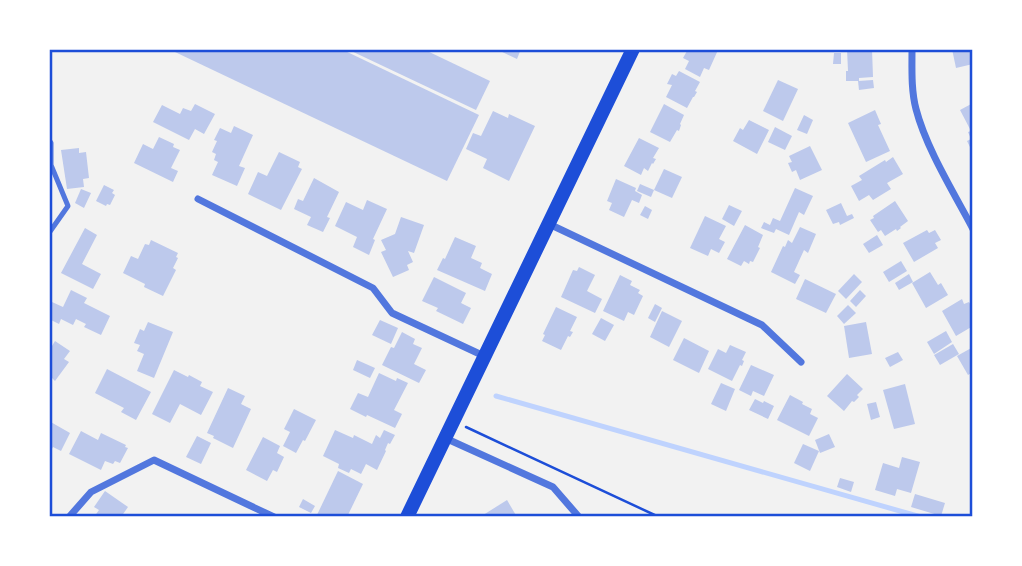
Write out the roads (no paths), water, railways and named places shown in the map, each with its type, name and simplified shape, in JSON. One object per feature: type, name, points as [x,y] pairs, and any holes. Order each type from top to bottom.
[{"type":"main road","points":[[407,517],[632,49]]},
{"type":"street","points":[[912,49],[916,108],[924,135],[973,229]]},
{"type":"street","points":[[198,200],[373,288],[392,313],[484,356]]},
{"type":"street","points":[[548,224],[762,325],[801,362]]},
{"type":"street","points":[[445,438],[552,486],[579,517]]},
{"type":"street","points":[[69,517],[90,492],[154,460],[274,517]]},
{"type":"lane","points":[[49,140],[51,164],[68,206],[49,233]]},
{"type":"waterway","points":[[496,396],[921,517]]}]
